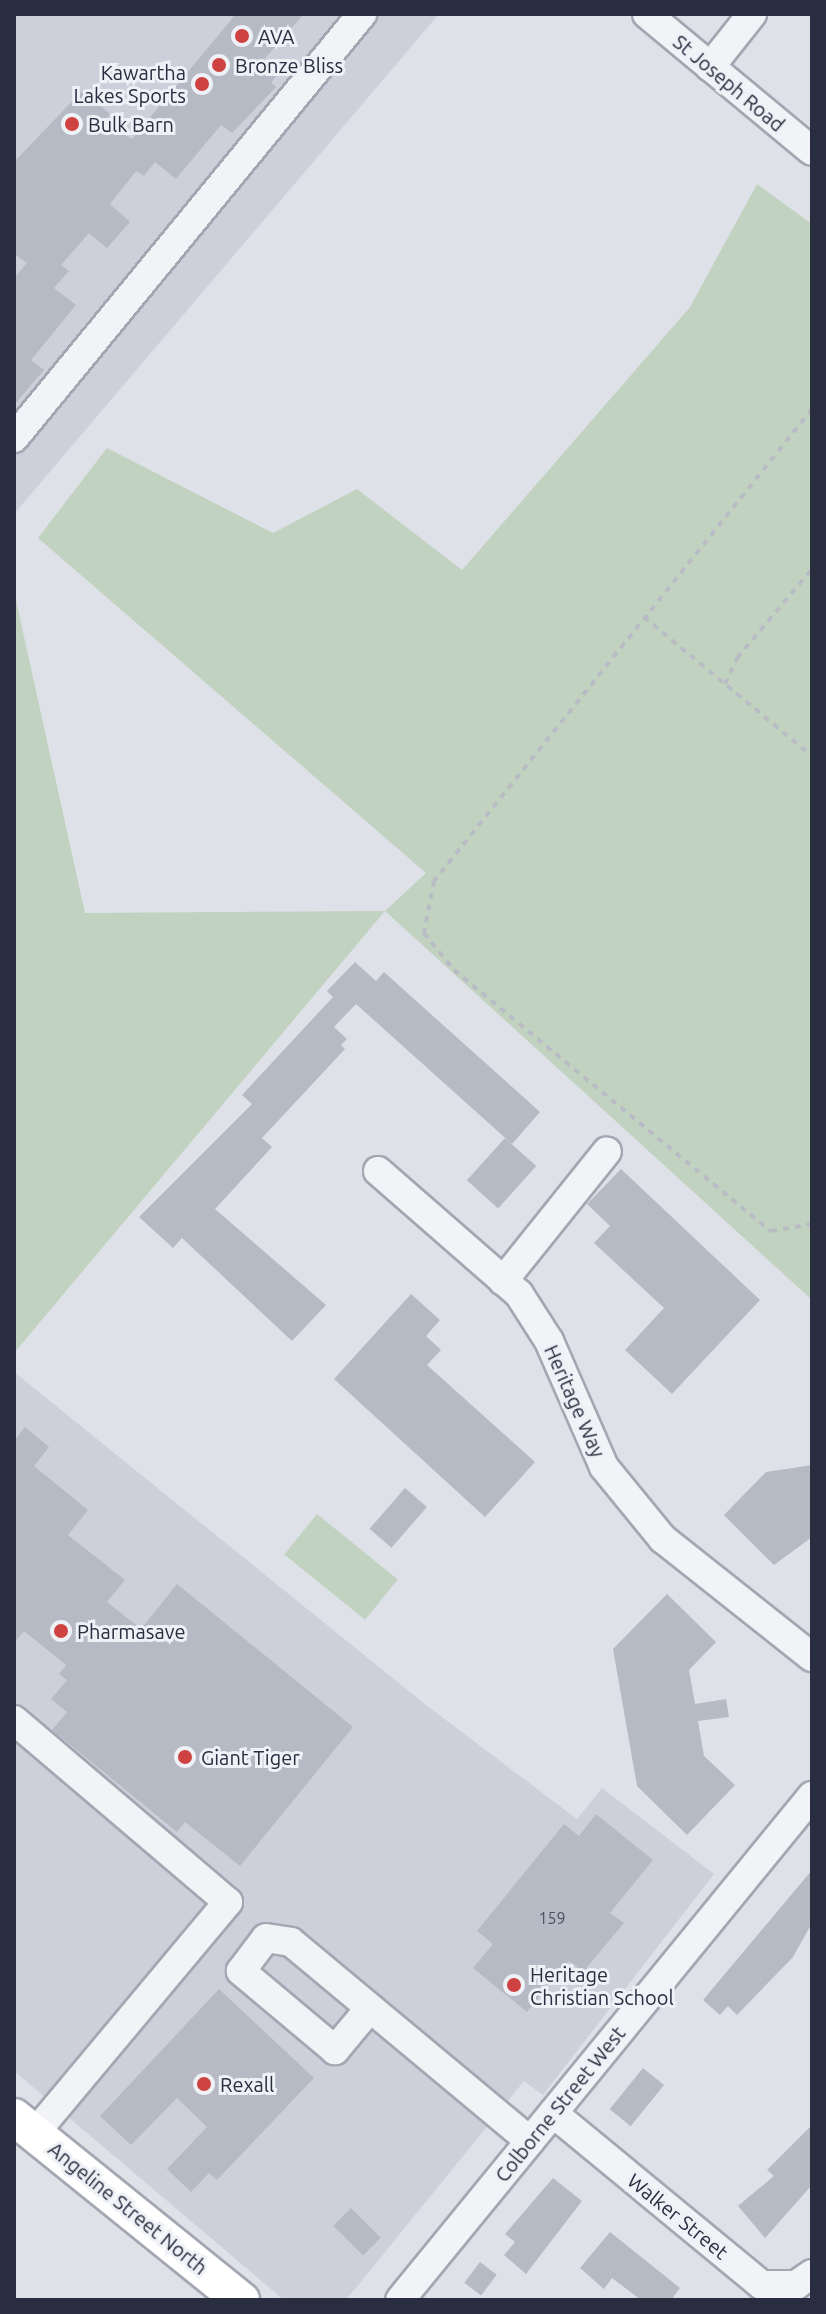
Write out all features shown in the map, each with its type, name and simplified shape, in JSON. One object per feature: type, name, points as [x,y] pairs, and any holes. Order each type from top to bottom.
[{"type":"main road","name":"Angeline Street North","points":[[25,2125],[241,2300]]},
{"type":"street","points":[[14,438],[362,14]]},
{"type":"street","name":"St Joseph Road","points":[[647,14],[812,151]]},
{"type":"street","points":[[710,67],[752,14]]},
{"type":"street","points":[[503,1281],[607,1151]]},
{"type":"street","name":"Heritage Way","points":[[378,1171],[503,1281],[549,1341],[604,1467],[663,1539],[812,1657]]},
{"type":"street","points":[[14,1720],[228,1902],[25,2125]]},
{"type":"street","name":"Colborne Street West","points":[[400,2300],[812,1796]]},
{"type":"street","points":[[370,2008],[530,2141]]},
{"type":"street","name":"Walker Street","points":[[553,2113],[762,2285],[796,2285],[812,2274]]},
{"type":"path","points":[[812,409],[434,881],[424,933],[454,970],[771,1231],[812,1224]]},
{"type":"path","points":[[725,684],[737,658],[812,569]]},
{"type":"path","points":[[644,617],[812,756]]},
{"type":"shaded area","points":[[14,14],[439,14],[14,514]]},
{"type":"shaded area","points":[[14,1372],[426,1705],[577,1819],[602,1788],[714,1874],[543,2095],[524,2081],[346,2300],[284,2300],[14,2071]]},
{"type":"green space","points":[[757,184],[812,224],[812,1300],[385,911],[426,873],[38,538],[107,448],[273,533],[357,489],[462,570],[690,307]]},
{"type":"green space","points":[[14,591],[85,913],[385,911],[14,1353]]},
{"type":"green space","points":[[317,1514],[398,1579],[365,1620],[284,1554]]},
{"type":"building","points":[[236,14],[304,14],[260,64],[276,76],[271,83],[276,87],[232,133],[221,125],[176,179],[155,162],[144,176],[136,171],[110,204],[130,222],[107,248],[89,233],[61,265],[69,271],[54,288],[76,305],[31,360],[44,370],[14,405],[14,278],[27,263],[14,254],[14,162],[83,90],[110,114],[104,122],[132,139]]},
{"type":"building","points":[[355,962],[376,981],[384,972],[540,1112],[512,1144],[356,1004],[334,1027],[347,1039],[341,1045],[345,1049],[262,1138],[272,1147],[215,1209],[326,1305],[292,1341],[182,1238],[173,1248],[139,1217],[252,1104],[242,1095],[333,997],[327,991]]},
{"type":"building","points":[[505,1138],[536,1166],[498,1208],[467,1180]]},
{"type":"building","points":[[621,1169],[760,1300],[672,1394],[625,1350],[664,1308],[594,1243],[610,1226],[587,1204]]},
{"type":"building","points":[[411,1294],[440,1320],[426,1336],[441,1350],[427,1365],[535,1462],[485,1517],[334,1379]]},
{"type":"building","points":[[25,1427],[49,1447],[34,1466],[88,1510],[68,1535],[125,1580],[107,1602],[141,1629],[177,1584],[353,1727],[240,1866],[185,1822],[177,1832],[52,1730],[67,1712],[51,1699],[67,1680],[59,1674],[66,1665],[24,1631],[14,1643],[14,1441]]},
{"type":"building","points":[[812,1465],[812,1537],[774,1565],[724,1515],[766,1472]]},
{"type":"building","points":[[405,1488],[427,1507],[391,1548],[370,1529]]},
{"type":"building","points":[[667,1594],[716,1642],[689,1670],[695,1704],[726,1699],[729,1717],[698,1721],[704,1756],[735,1785],[687,1835],[637,1786],[613,1649]]},
{"type":"building","points":[[596,1814],[653,1860],[610,1913],[624,1923],[583,1972],[569,1961],[527,2012],[473,1968],[493,1944],[477,1931],[564,1824],[579,1836]]},
{"type":"building","points":[[812,1870],[812,1923],[793,1957],[737,2015],[728,2006],[720,2015],[703,2000]]},
{"type":"building","points":[[219,1989],[314,2078],[217,2180],[209,2173],[191,2192],[167,2169],[207,2127],[177,2098],[131,2145],[100,2116]]},
{"type":"building","points":[[643,2068],[664,2085],[631,2126],[610,2109]]},
{"type":"building","points":[[812,2125],[812,2185],[765,2238],[738,2206],[774,2176],[767,2170]]},
{"type":"building","points":[[553,2178],[582,2201],[526,2274],[504,2255],[515,2242],[505,2234]]},
{"type":"building","points":[[351,2208],[381,2238],[363,2255],[333,2226]]},
{"type":"building","points":[[610,2232],[680,2288],[671,2300],[641,2300],[612,2278],[604,2289],[580,2268]]},
{"type":"building","points":[[480,2262],[497,2275],[481,2295],[464,2283]]},
{"type":"place","name":"AVA","points":[[242,36]]},
{"type":"place","name":"Bronze Bliss","points":[[219,65]]},
{"type":"place","name":"Kawartha Lakes Sports","points":[[202,84]]},
{"type":"place","name":"Bulk Barn","points":[[72,124]]},
{"type":"place","name":"Pharmasave","points":[[61,1631]]},
{"type":"place","name":"Giant Tiger","points":[[185,1757]]},
{"type":"place","name":"Heritage Christian School","points":[[514,1985]]},
{"type":"place","name":"Rexall","points":[[204,2084]]}]
